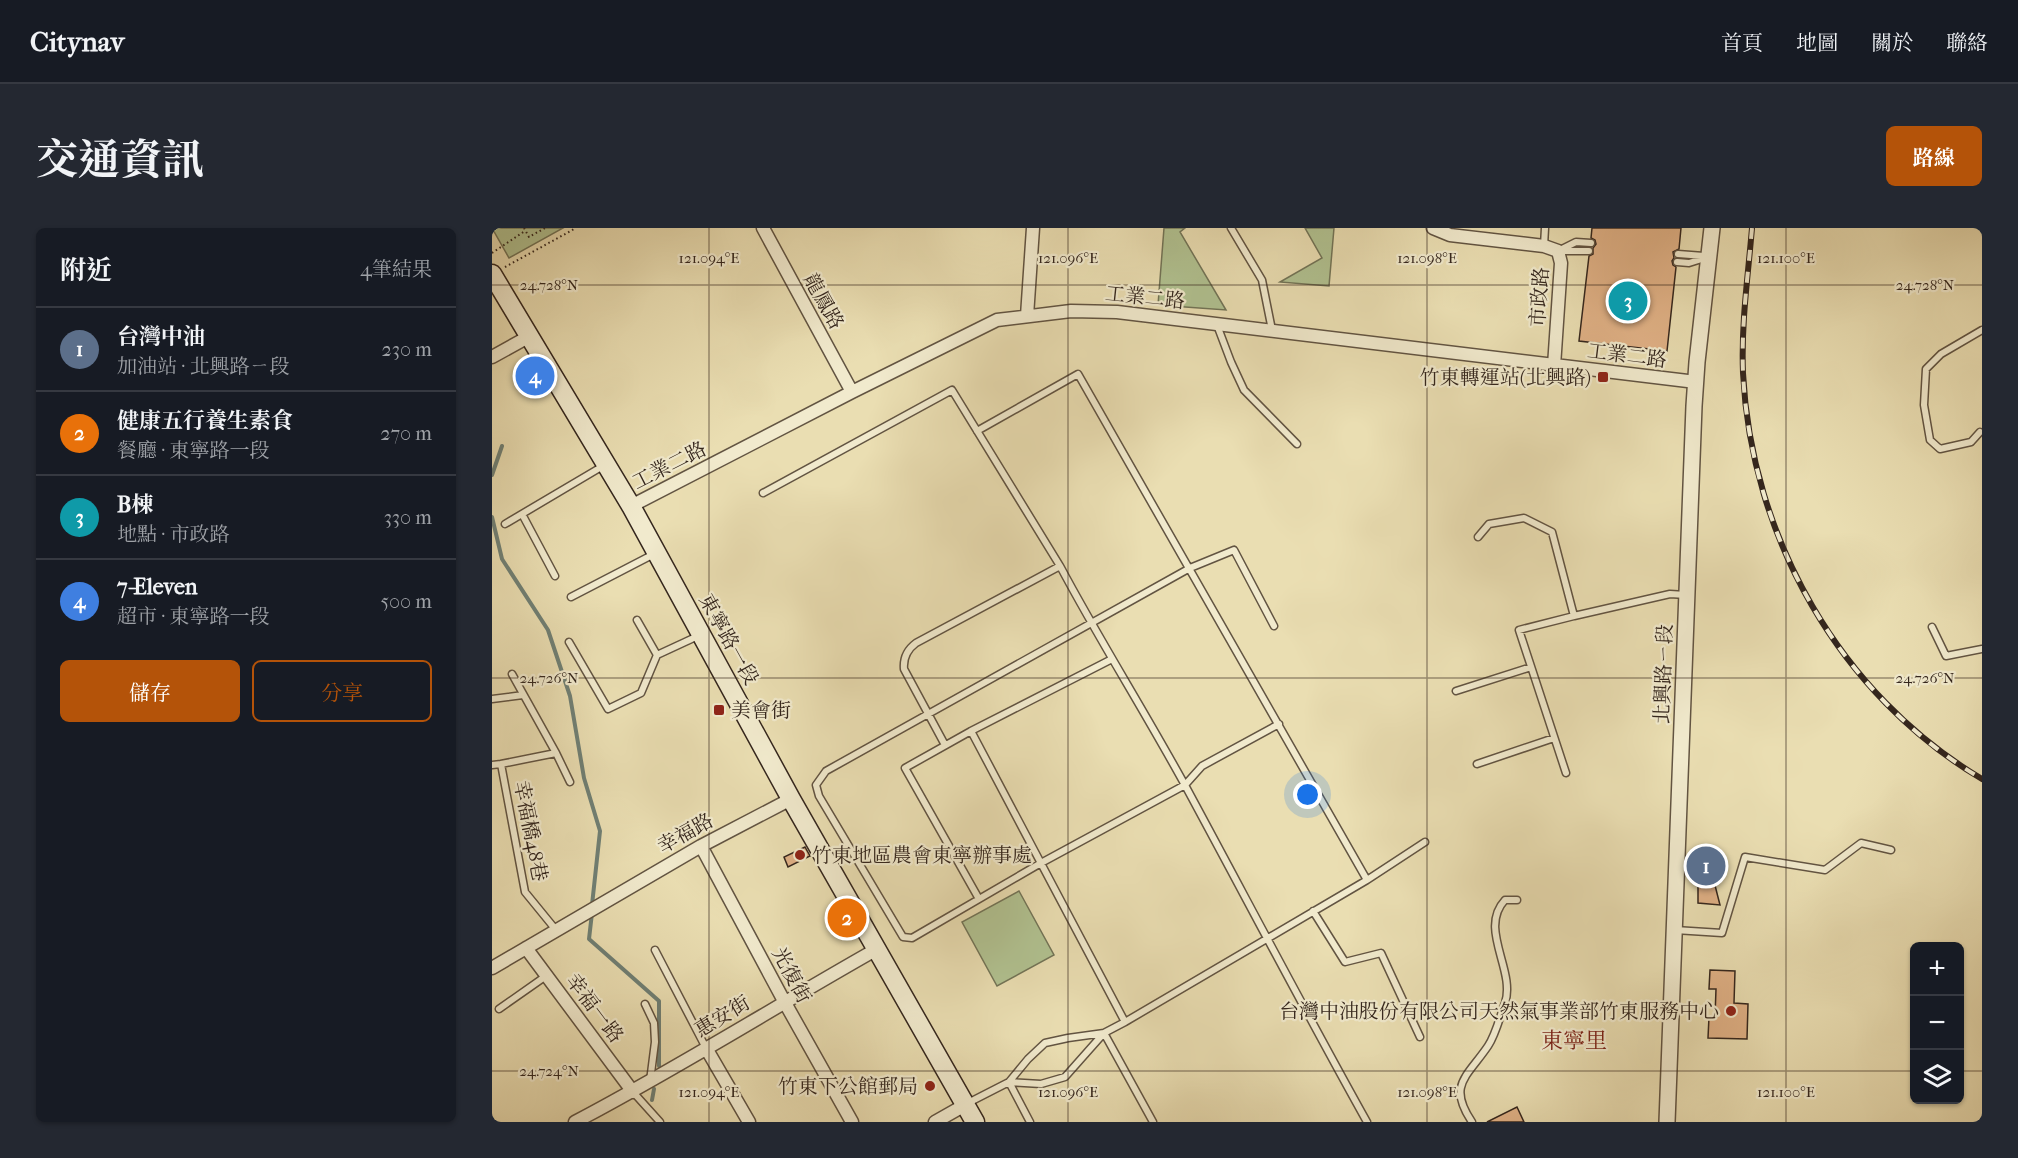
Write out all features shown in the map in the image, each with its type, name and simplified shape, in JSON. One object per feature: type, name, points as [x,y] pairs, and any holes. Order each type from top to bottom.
[{"type":"main road","name":"東寧路一段","points":[[492,274],[631,506],[791,799],[975,1122]]},
{"type":"street","name":"龍鳳路","points":[[763,228],[852,392]]},
{"type":"street","points":[[1027,316],[1033,228]]},
{"type":"street","name":"市政路","points":[[1433,228],[1450,236],[1544,246],[1558,251],[1561,263],[1554,366]]},
{"type":"street","name":"北興路ㄧ段","points":[[1667,1122],[1696,382],[1712,228]]},
{"type":"street","name":"工業二路","points":[[631,506],[997,320],[1027,316],[1071,312],[1117,312],[1696,382]]},
{"type":"street","points":[[492,357],[530,336]]},
{"type":"street","name":"幸福路","points":[[556,930],[701,846],[791,799]]},
{"type":"street","name":"光復街","points":[[701,846],[852,1122]]},
{"type":"street","points":[[492,968],[556,930]]},
{"type":"street","name":"幸福一路","points":[[526,948],[633,1092]]},
{"type":"street","name":"惠安街","points":[[575,1122],[595,1116],[784,1001],[877,949]]},
{"type":"street","points":[[706,1048],[749,1122]]},
{"type":"street","points":[[935,1122],[965,1105]]},
{"type":"lane","points":[[1231,228],[1262,280],[1272,331]]},
{"type":"lane","points":[[1544,246],[1545,228]]},
{"type":"lane","points":[[1558,251],[1576,242],[1591,243]]},
{"type":"lane","points":[[1558,251],[1589,251]]},
{"type":"lane","points":[[1678,254],[1708,256]]},
{"type":"lane","points":[[1677,262],[1689,262],[1708,256]]},
{"type":"lane","points":[[1217,325],[1244,390],[1297,444]]},
{"type":"lane","points":[[1980,432],[1971,442],[1940,449],[1930,440],[1924,405],[1926,369],[1941,354],[1982,330]]},
{"type":"lane","points":[[977,431],[1078,374],[1368,880]]},
{"type":"lane","points":[[763,493],[952,390],[1060,566],[1091,624],[1185,785],[1266,940],[1367,1122]]},
{"type":"lane","points":[[505,524],[606,464]]},
{"type":"lane","points":[[522,514],[555,576]]},
{"type":"lane","points":[[1478,537],[1489,524],[1524,519],[1552,532],[1574,615]]},
{"type":"lane","points":[[1274,626],[1234,550],[1190,568],[929,713],[826,771],[816,785],[819,796],[903,937],[912,938],[1041,863],[1185,785],[1202,766],[1279,724]]},
{"type":"lane","points":[[571,597],[656,552]]},
{"type":"lane","points":[[945,745],[904,669],[903,663],[909,648],[1060,566]]},
{"type":"lane","points":[[1566,773],[1519,630],[1574,615],[1670,594],[1686,595]]},
{"type":"lane","points":[[637,620],[657,655]]},
{"type":"lane","points":[[1932,627],[1946,656],[1982,649]]},
{"type":"lane","points":[[569,642],[608,709],[641,693],[657,655],[701,635]]},
{"type":"lane","points":[[979,899],[905,768],[971,731],[1112,659]]},
{"type":"lane","points":[[1456,691],[1531,667]]},
{"type":"lane","points":[[512,674],[570,782]]},
{"type":"lane","points":[[492,699],[524,695]]},
{"type":"lane","points":[[971,731],[1125,1022]]},
{"type":"lane","points":[[1477,764],[1554,738]]},
{"type":"lane","name":"幸福橋48巷","points":[[492,765],[556,753]]},
{"type":"lane","name":"幸福橋48巷","points":[[501,764],[525,892],[556,930]]},
{"type":"lane","points":[[965,1105],[1009,1082],[1045,1043],[1104,1033],[1125,1022],[1368,880],[1425,842]]},
{"type":"lane","points":[[1675,930],[1722,933],[1745,857],[1825,870],[1861,843],[1891,850]]},
{"type":"lane","points":[[1472,1122],[1459,1096],[1461,1086],[1490,1043],[1506,1000],[1508,988],[1495,934],[1496,917],[1498,908],[1505,900],[1517,900]]},
{"type":"lane","points":[[1314,912],[1345,962],[1382,952],[1419,1037]]},
{"type":"lane","points":[[656,950],[706,1048]]},
{"type":"lane","points":[[499,1009],[547,976]]},
{"type":"lane","points":[[645,1004],[654,1023],[656,1042],[650,1081]]},
{"type":"lane","points":[[1009,1082],[1041,1084],[1065,1077],[1104,1033]]},
{"type":"lane","points":[[1104,1033],[1153,1122]]},
{"type":"lane","points":[[1009,1082],[1030,1122]]},
{"type":"lane","points":[[633,1092],[660,1122]]},
{"type":"path","points":[[492,253],[524,230],[529,237],[545,228]]},
{"type":"path","points":[[492,274],[576,228]]},
{"type":"green space","points":[[492,228],[563,228],[509,258]]},
{"type":"green space","points":[[1164,228],[1185,228],[1180,232],[1226,310],[1158,305]]},
{"type":"green space","points":[[1305,228],[1334,228],[1329,286],[1280,282],[1322,258]]},
{"type":"green space","points":[[1019,891],[1054,955],[997,986],[962,922]]},
{"type":"building","points":[[1592,228],[1681,228],[1679,249],[1673,252],[1672,261],[1676,267],[1667,351],[1579,341],[1589,256],[1593,254],[1596,244],[1591,238]]},
{"type":"building","name":"竹東地區農會東寧辦事處","points":[[805,847],[810,856],[788,867],[784,857]]},
{"type":"building","points":[[1706,850],[1720,905],[1698,903],[1698,882]]},
{"type":"building","name":"台灣中油股份有限公司天然氣事業部竹東服務中心","points":[[1710,970],[1735,971],[1734,1003],[1748,1004],[1747,1039],[1708,1038],[1709,1017],[1715,1017],[1716,989],[1709,989]]},
{"type":"building","points":[[1517,1107],[1524,1122],[1487,1122]]},
{"type":"waterway","points":[[492,475],[502,446]]},
{"type":"waterway","points":[[492,517],[502,559],[548,630],[570,696],[584,778],[600,831],[592,905]]},
{"type":"waterway","points":[[592,913],[589,939],[659,1001],[659,1066]]},
{"type":"waterway","points":[[652,1100],[654,1089]]},
{"type":"railway","points":[[1752,228],[1744,318],[1743,373],[1750,434],[1764,494],[1785,551],[1812,606],[1846,657],[1886,703],[1931,744],[1982,779]]},
{"type":"place","name":"B棟","points":[[1628,301]]},
{"type":"place","name":"7-Eleven","points":[[535,376]]},
{"type":"place","name":"竹東轉運站(北興路)","points":[[1603,377]]},
{"type":"place","name":"美會街","points":[[719,710]]},
{"type":"place","name":"竹東地區農會東寧辦事處","points":[[800,855]]},
{"type":"place","name":"台灣中油","points":[[1706,866]]},
{"type":"place","name":"健康五行養生素食","points":[[847,918]]},
{"type":"place","name":"台灣中油股份有限公司天然氣事業部竹東服務中心","points":[[1731,1011]]},
{"type":"place","name":"竹東下公館郵局","points":[[930,1086]]},
{"type":"district","name":"東寧里","points":[[1574,1040]]}]
